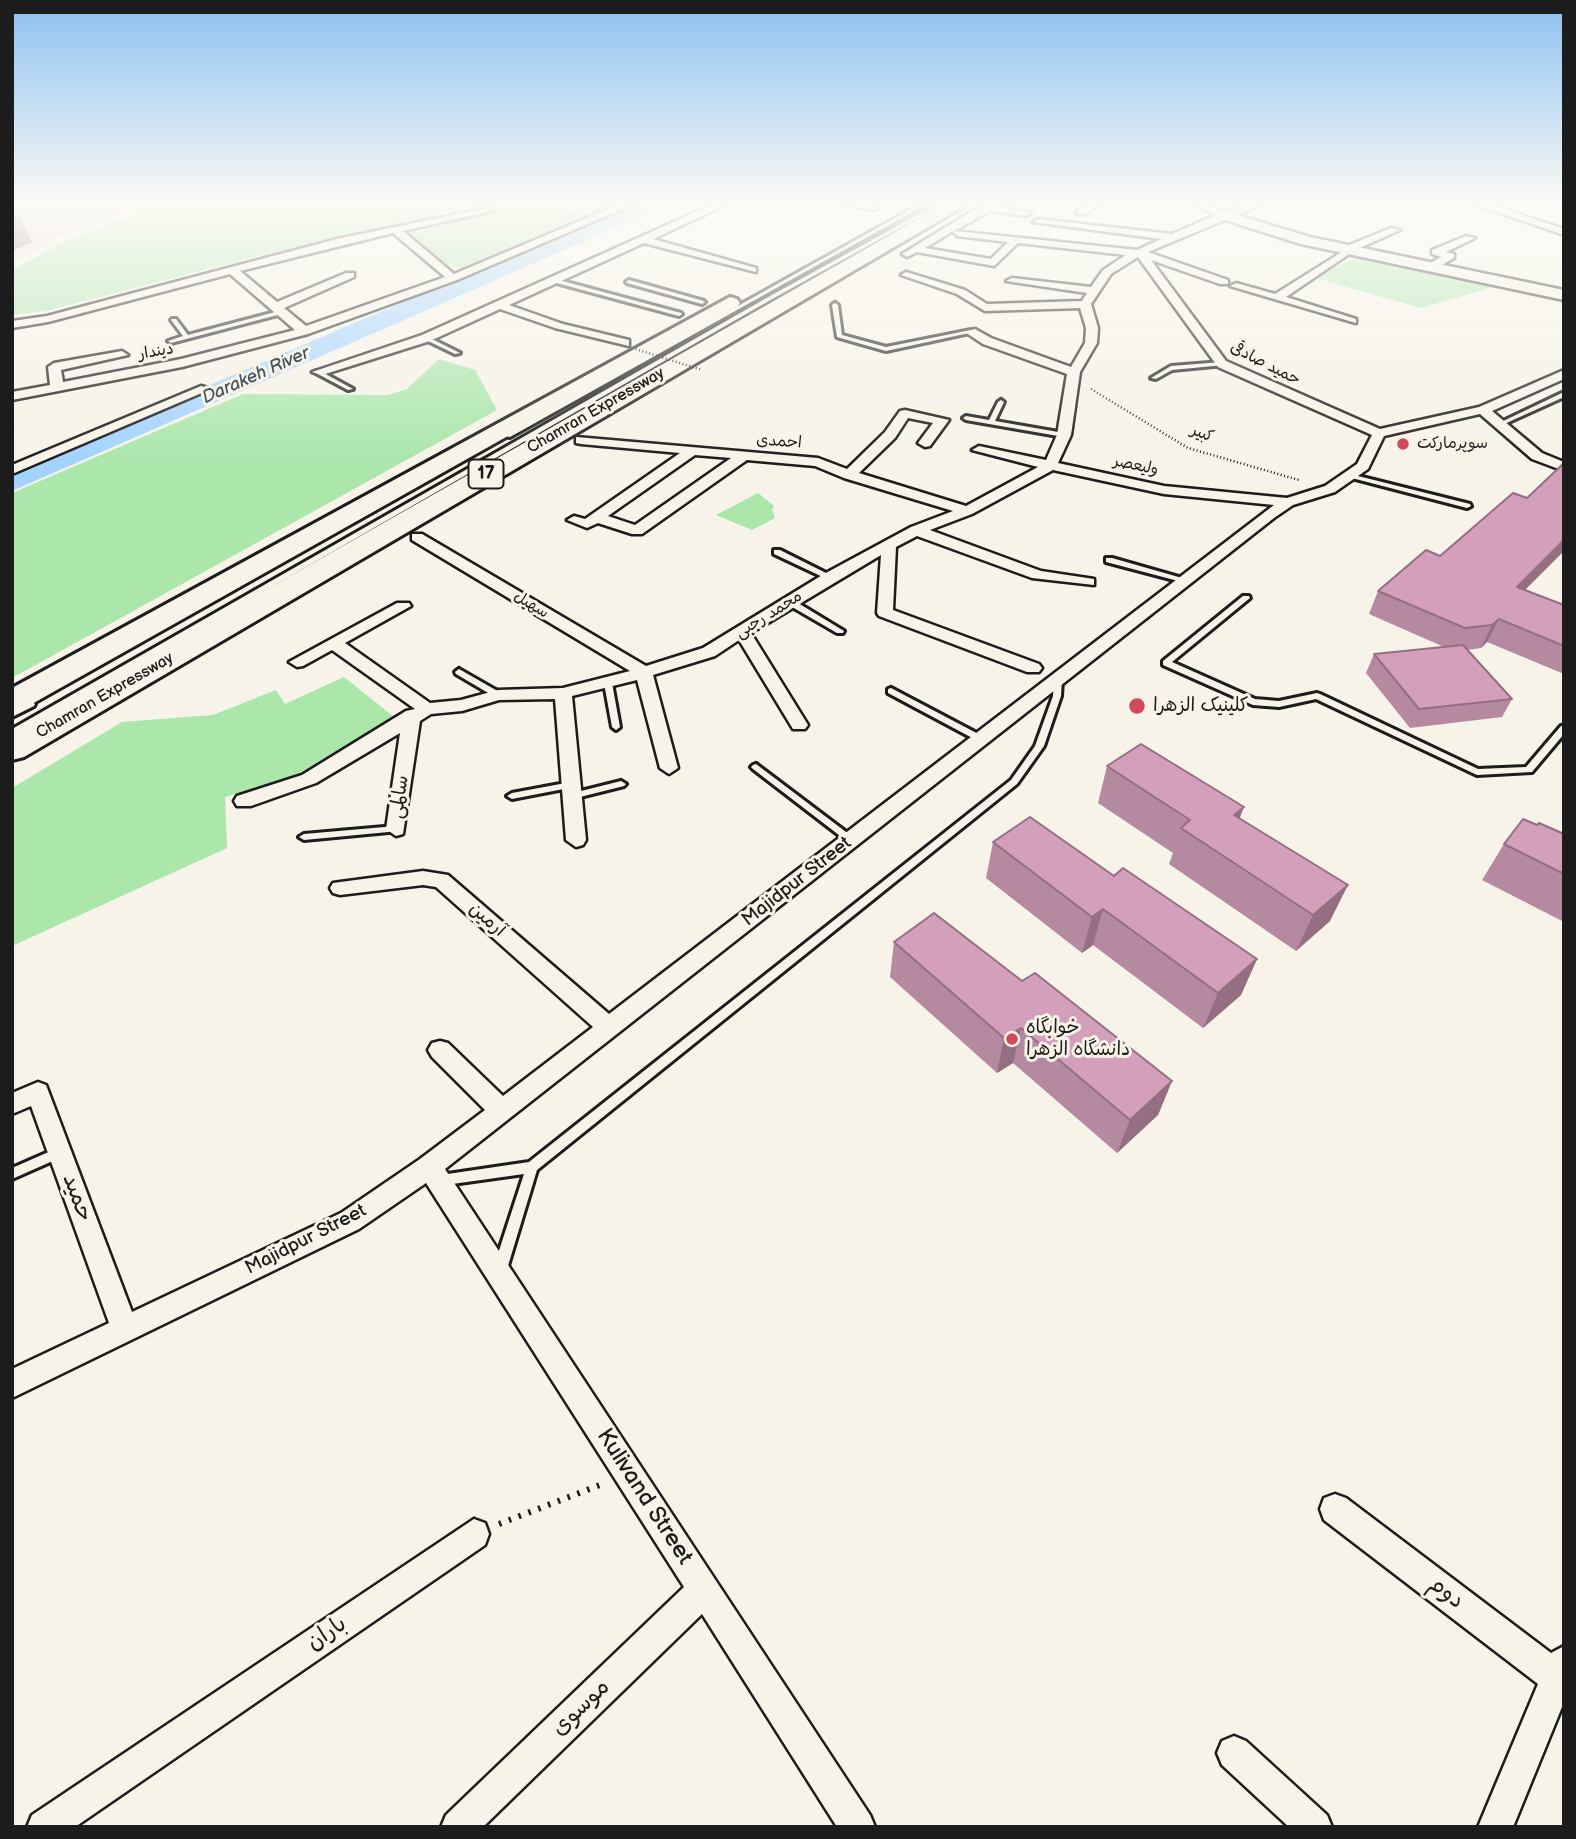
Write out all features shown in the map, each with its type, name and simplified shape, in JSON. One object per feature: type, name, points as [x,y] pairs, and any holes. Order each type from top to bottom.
[{"type":"highway","name":"Chamran Expressway","points":[[24,701],[759,288]]},
{"type":"highway","name":"Chamran Expressway","points":[[12,749],[808,288]]},
{"type":"street","points":[[12,325],[161,288]]},
{"type":"street","points":[[254,288],[304,331]]},
{"type":"street","points":[[280,309],[324,288]]},
{"type":"street","name":"دیندار","points":[[12,396],[182,363],[304,331],[425,288]]},
{"type":"street","points":[[318,372],[426,338],[539,288]]},
{"type":"street","points":[[947,288],[961,292],[985,308],[1085,304]]},
{"type":"street","points":[[1050,466],[1064,435],[1074,376],[1091,343],[1092,328],[1085,304],[1094,290],[1074,288]]},
{"type":"street","name":"حمید صادقی","points":[[1166,288],[1222,363],[1379,433]]},
{"type":"street","points":[[1242,288],[1352,321]]},
{"type":"street","points":[[1277,298],[1292,288]]},
{"type":"street","points":[[1519,288],[1564,295]]},
{"type":"street","points":[[1533,291],[1564,301]]},
{"type":"street","points":[[499,305],[559,326],[627,345]]},
{"type":"street","points":[[971,332],[1074,376]]},
{"type":"street","points":[[57,386],[54,367],[122,355]]},
{"type":"street","points":[[1379,433],[1483,410],[1564,374]]},
{"type":"street","points":[[12,470],[205,389]]},
{"type":"street","points":[[1483,410],[1537,456],[1564,467]]},
{"type":"street","points":[[849,475],[890,435],[905,414],[942,420],[925,443]]},
{"type":"street","name":"Majidpur Street","points":[[12,1384],[350,1221],[434,1174],[502,1111],[1185,580],[1288,502],[1330,489],[1363,466],[1379,433]]},
{"type":"street","name":"احمدی","points":[[581,440],[689,453],[818,462],[849,475],[967,511]]},
{"type":"street","name":"ولیعصر","points":[[979,450],[1164,490],[1288,502]]},
{"type":"street","points":[[574,520],[587,524],[598,518],[689,453]]},
{"type":"street","points":[[598,518],[637,531],[742,457]]},
{"type":"street","name":"محمد رجبی","points":[[244,802],[309,779],[419,712],[462,705],[498,695],[563,693],[608,683],[709,652],[830,577],[916,530],[967,511],[1050,466]]},
{"type":"street","points":[[916,530],[1038,575],[1088,582]]},
{"type":"street","name":"سهیل","points":[[417,537],[644,672]]},
{"type":"street","points":[[889,545],[885,613],[1033,668]]},
{"type":"street","points":[[297,662],[403,606]]},
{"type":"street","points":[[743,633],[799,725]]},
{"type":"street","points":[[333,643],[419,712]]},
{"type":"street","points":[[644,672],[669,768]]},
{"type":"street","points":[[563,693],[576,840]]},
{"type":"street","name":"سالمی","points":[[396,829],[419,712]]},
{"type":"street","name":"آرمین","points":[[340,888],[423,878],[441,880],[609,1028]]},
{"type":"street","points":[[439,1050],[502,1111]]},
{"type":"street","name":"حمید","points":[[12,1104],[38,1092],[125,1330]]},
{"type":"street","name":"Kulivand Street","points":[[434,1174],[858,1827]]},
{"type":"street","name":"دوم","points":[[1335,1509],[1560,1670]]},
{"type":"street","name":"باران","points":[[44,1827],[474,1534]]},
{"type":"street","name":"موسوی","points":[[458,1827],[704,1590]]},
{"type":"street","points":[[1495,1827],[1560,1670]]},
{"type":"street","points":[[1234,1753],[1314,1827]]},
{"type":"lane","points":[[581,288],[678,314]]},
{"type":"lane","points":[[650,288],[702,302]]},
{"type":"lane","points":[[192,613],[770,288]]},
{"type":"lane","points":[[12,733],[789,288]]},
{"type":"lane","points":[[653,307],[678,295]]},
{"type":"lane","points":[[835,304],[839,336],[886,349],[971,332]]},
{"type":"lane","points":[[171,341],[280,309]]},
{"type":"lane","points":[[174,320],[187,337]]},
{"type":"lane","points":[[426,338],[457,353]]},
{"type":"lane","points":[[1156,366],[1171,369],[1222,363]]},
{"type":"lane","points":[[1154,378],[1171,369]]},
{"type":"lane","points":[[318,372],[350,389]]},
{"type":"lane","points":[[1500,424],[1564,394]]},
{"type":"lane","points":[[991,422],[1001,402]]},
{"type":"lane","points":[[966,418],[1064,435]]},
{"type":"lane","points":[[1350,476],[1467,506]]},
{"type":"lane","points":[[777,552],[830,577]]},
{"type":"lane","points":[[1109,560],[1185,580]]},
{"type":"lane","points":[[1246,598],[1166,663],[1253,702],[1279,704],[1317,696],[1477,772],[1529,770],[1564,728]]},
{"type":"lane","points":[[790,602],[840,631]]},
{"type":"lane","points":[[459,673],[498,695]]},
{"type":"lane","points":[[498,1273],[532,1167],[1013,782],[1040,746],[1057,696],[1058,679]]},
{"type":"lane","points":[[608,683],[615,727]]},
{"type":"lane","points":[[891,691],[981,739]]},
{"type":"lane","points":[[12,714],[24,701]]},
{"type":"lane","points":[[756,767],[851,840]]},
{"type":"lane","points":[[512,796],[621,785]]},
{"type":"lane","name":"سالمی","points":[[304,836],[396,829]]},
{"type":"lane","points":[[12,1174],[60,1152]]},
{"type":"lane","points":[[434,1174],[532,1167]]},
{"type":"path","points":[[627,345],[702,370]]},
{"type":"path","name":"کبیر","points":[[1074,376],[1188,448],[1330,489]]},
{"type":"path","points":[[474,1534],[629,1474]]},
{"type":"green space","points":[[12,288],[136,288],[50,310],[12,315]]},
{"type":"green space","points":[[1350,288],[1490,288],[1421,308]]},
{"type":"green space","points":[[439,359],[475,370],[497,410],[12,678],[12,493],[243,394],[388,395],[407,389]]},
{"type":"green space","points":[[758,493],[774,506],[772,510],[775,518],[752,530],[716,515]]},
{"type":"green space","points":[[344,677],[394,717],[289,779],[225,797],[227,848],[12,946],[12,788],[122,722],[213,715],[276,690],[285,704]]},
{"type":"building","points":[[1564,463],[1564,540],[1517,587],[1564,605],[1564,646],[1499,619],[1492,625],[1465,628],[1378,591],[1426,550],[1440,556],[1513,493],[1527,498]]},
{"type":"building","points":[[1463,645],[1512,699],[1419,709],[1374,654]]},
{"type":"building","points":[[1141,744],[1244,807],[1234,815],[1348,885],[1313,915],[1181,828],[1190,820],[1107,766]]},
{"type":"building","points":[[1030,817],[1114,876],[1123,868],[1257,959],[1218,993],[1103,909],[1092,917],[993,842]]},
{"type":"building","points":[[1523,819],[1564,834],[1564,874],[1504,844]]},
{"type":"building","points":[[934,913],[1022,981],[1035,973],[1172,1081],[1130,1120],[1021,1028],[1004,1038],[894,942]]},
{"type":"waterway","name":"Darakeh River","points":[[12,482],[458,288]]},
{"type":"place","name":"سوپرمارکت","points":[[1403,444]]},
{"type":"place","name":"کلینیک الزهرا","points":[[1137,706]]},
{"type":"place","name":"خوابگاه دانشگاه الزهرا","points":[[1012,1039]]}]
